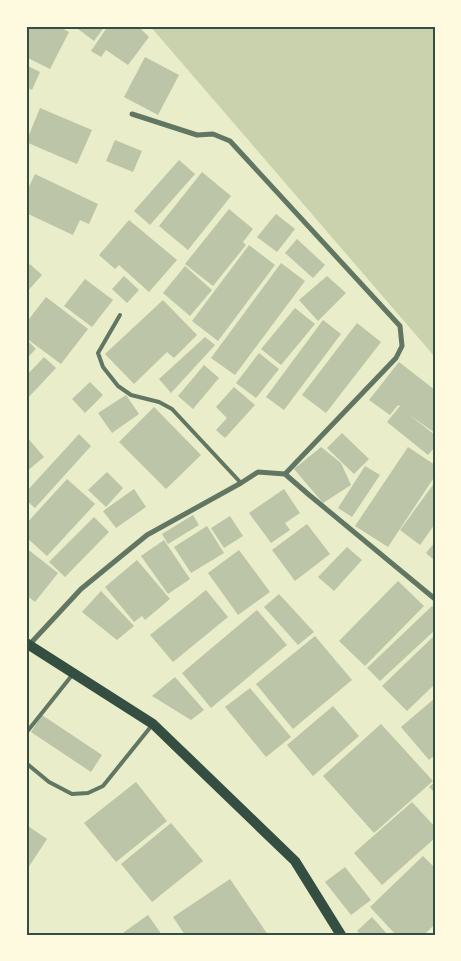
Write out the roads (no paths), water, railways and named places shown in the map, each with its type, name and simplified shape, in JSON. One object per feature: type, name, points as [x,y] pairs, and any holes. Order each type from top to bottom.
[{"type":"main road","points":[[28,644],[153,724],[295,861],[342,935]]},
{"type":"street","points":[[132,114],[197,135],[213,134],[230,141],[400,326],[402,346],[396,358],[285,474]]},
{"type":"street","points":[[28,644],[80,589],[147,535],[258,472],[285,474],[435,599]]},
{"type":"lane","points":[[120,315],[98,353],[103,367],[118,386],[131,395],[159,402],[172,409],[241,483]]},
{"type":"lane","points":[[26,733],[73,674]]},
{"type":"lane","points":[[26,764],[49,782],[72,794],[88,793],[103,786],[153,724]]}]
